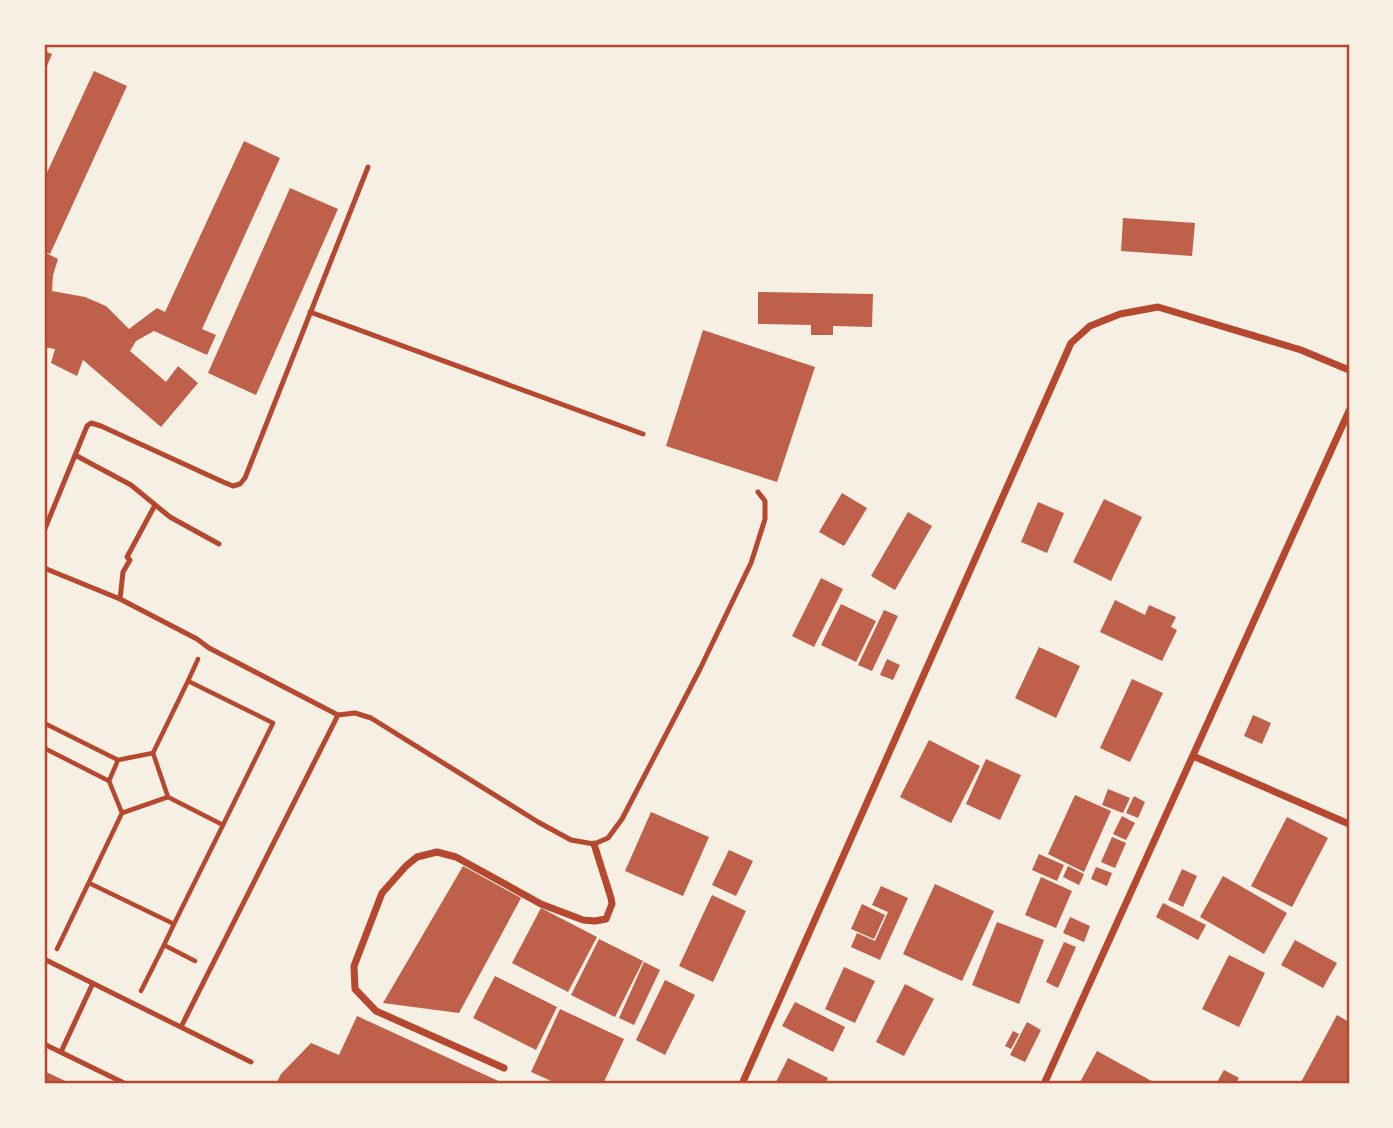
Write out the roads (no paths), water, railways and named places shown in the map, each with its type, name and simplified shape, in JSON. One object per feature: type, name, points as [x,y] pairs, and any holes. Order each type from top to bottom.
[{"type":"street","points":[[742,1084],[1071,343],[1090,326],[1120,314],[1158,307],[1301,350],[1349,370]]},
{"type":"street","points":[[1044,1084],[1349,411]]},
{"type":"street","points":[[1194,756],[1349,824]]},
{"type":"street","points":[[504,1068],[376,1011],[355,989],[354,966],[382,893],[417,857],[437,852],[456,857],[541,904],[583,920],[606,919],[612,904],[594,844]]},
{"type":"lane","points":[[44,531],[87,426],[94,423],[221,481],[233,486],[240,484],[245,478],[368,167]]},
{"type":"lane","points":[[310,312],[643,434]]},
{"type":"lane","points":[[75,455],[131,485],[170,517],[219,544]]},
{"type":"lane","points":[[44,568],[120,599],[338,715],[355,713],[371,718],[538,822],[571,840],[594,844],[608,838],[622,819],[751,563],[765,519],[765,501],[758,492]]},
{"type":"lane","points":[[120,599],[123,572],[130,561],[127,557],[155,505]]},
{"type":"lane","points":[[181,1027],[338,715]]},
{"type":"lane","points":[[44,959],[251,1062]]},
{"type":"lane","points":[[61,1052],[93,983]]},
{"type":"lane","points":[[44,1044],[126,1084]]}]
